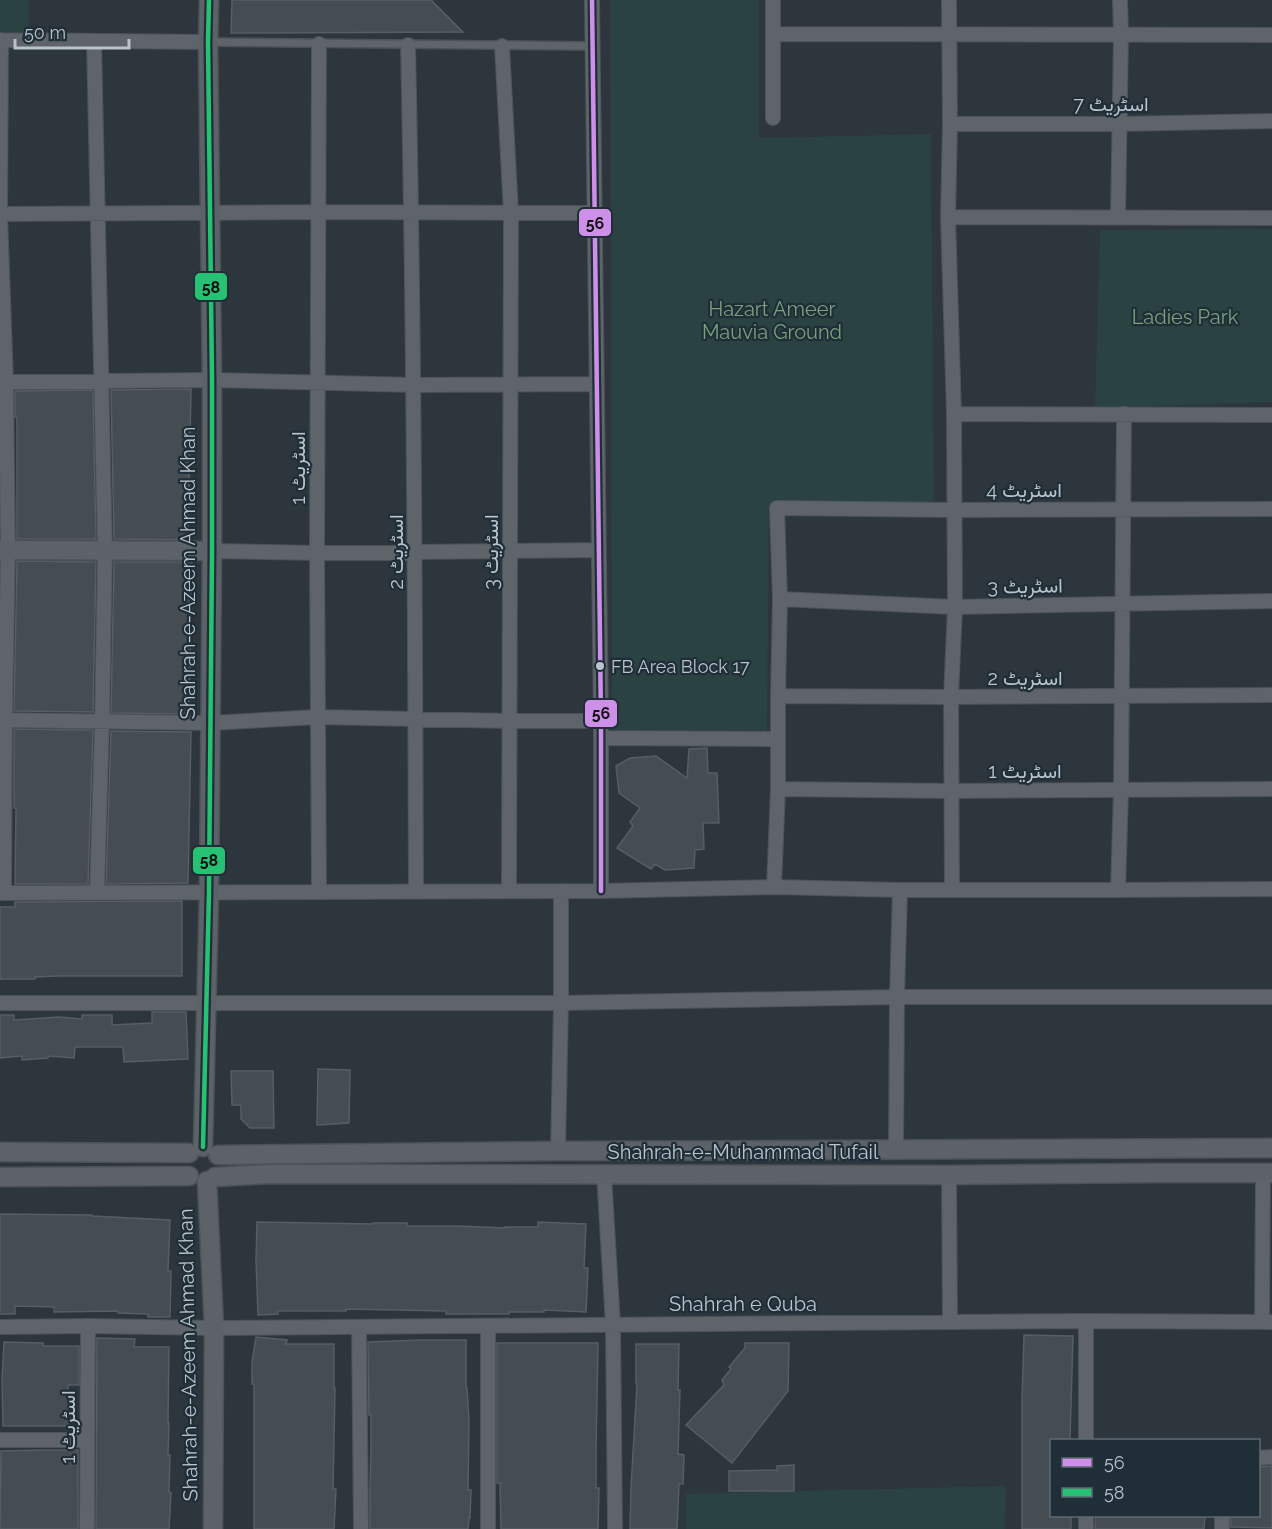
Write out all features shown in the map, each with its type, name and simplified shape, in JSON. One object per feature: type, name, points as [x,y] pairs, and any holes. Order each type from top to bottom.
[{"type":"main road","name":"Shahrah-e-Azeem Ahmad Khan","points":[[203,1152],[209,892],[212,551],[209,0]]},
{"type":"main road","points":[[4,550],[212,551]]},
{"type":"main road","name":"Shahrah-e-Muhammad Tufail","points":[[0,1152],[1272,1148]]},
{"type":"main road","points":[[203,1152],[220,1167],[211,1179],[201,1182],[189,1176],[185,1165],[186,1158],[203,1152]]},
{"type":"main road","name":"Shahrah-e-Muhammad Tufail","points":[[211,1179],[269,1174],[1268,1173]]},
{"type":"main road","points":[[0,1177],[189,1176]]},
{"type":"main road","name":"Shahrah-e-Azeem Ahmad Khan","points":[[211,1179],[214,1328],[213,1529]]},
{"type":"street","points":[[592,0],[602,721],[601,891]]},
{"type":"street","points":[[773,0],[773,118]]},
{"type":"street","points":[[949,0],[948,217],[954,414],[955,607],[951,698],[952,890]]},
{"type":"street","points":[[1118,217],[1120,0]]},
{"type":"street","points":[[773,34],[1272,35]]},
{"type":"street","points":[[208,42],[0,40],[4,550],[2,893],[601,891],[774,887],[900,890],[1272,889]]},
{"type":"street","points":[[94,41],[105,550],[97,893]]},
{"type":"street","name":"اسٹریٹ 1","points":[[319,44],[317,553],[319,892]]},
{"type":"street","name":"اسٹریٹ 2","points":[[408,45],[416,552],[416,891]]},
{"type":"street","name":"اسٹریٹ 3","points":[[502,46],[511,213],[509,891]]},
{"type":"street","name":"اسٹریٹ 7","points":[[950,124],[1272,121]]},
{"type":"street","points":[[0,214],[594,213]]},
{"type":"street","points":[[948,217],[1272,218]]},
{"type":"street","points":[[3,382],[212,380],[414,385],[597,384]]},
{"type":"street","points":[[954,414],[1272,415]]},
{"type":"street","points":[[1118,890],[1124,414]]},
{"type":"street","name":"اسٹریٹ 4","points":[[780,599],[777,508],[1272,509]]},
{"type":"street","points":[[212,551],[317,553],[599,550]]},
{"type":"street","points":[[774,887],[778,789],[780,599]]},
{"type":"street","name":"اسٹریٹ 3","points":[[780,599],[955,607],[1272,601]]},
{"type":"street","name":"اسٹریٹ 2","points":[[778,696],[951,698],[1272,694]]},
{"type":"street","points":[[3,720],[210,723],[318,717],[510,722],[602,721]]},
{"type":"street","points":[[601,738],[778,739]]},
{"type":"street","name":"اسٹریٹ 1","points":[[778,789],[952,791],[1272,789]]},
{"type":"street","points":[[896,1150],[900,890]]},
{"type":"street","points":[[558,1151],[561,891]]},
{"type":"street","points":[[0,1003],[561,1003],[897,997],[1272,997]]},
{"type":"street","points":[[1267,1322],[1268,1173]]},
{"type":"street","points":[[604,1174],[614,1325],[615,1529]]},
{"type":"street","points":[[949,1175],[950,1322]]},
{"type":"street","points":[[1086,1321],[1086,1439]]},
{"type":"street","name":"Shahrah e Quba","points":[[0,1327],[214,1328],[1086,1321],[1267,1322]]},
{"type":"street","name":"اسٹریٹ 1","points":[[87,1529],[88,1326]]},
{"type":"street","points":[[488,1529],[489,1326]]},
{"type":"street","points":[[359,1327],[361,1529]]},
{"type":"street","points":[[0,1440],[87,1440]]},
{"type":"lane","points":[[208,42],[592,46]]},
{"type":"green space","points":[[0,0],[29,0],[29,37],[0,38]]},
{"type":"green space","name":"Hazart Ameer Mauvia Ground","points":[[610,0],[759,0],[759,138],[931,134],[934,502],[769,505],[767,733],[612,732]]},
{"type":"green space","name":"Ladies Park","points":[[1272,229],[1272,402],[1095,408],[1100,230]]},
{"type":"green space","points":[[1006,1486],[1005,1529],[686,1529],[686,1494]]},
{"type":"building","points":[[232,0],[431,0],[463,32],[231,33]]},
{"type":"building","points":[[191,389],[188,540],[114,539],[111,390]]},
{"type":"building","points":[[93,390],[96,539],[17,539],[15,391]]},
{"type":"building","points":[[17,561],[96,562],[93,712],[14,711]]},
{"type":"building","points":[[114,562],[192,562],[189,714],[111,713]]},
{"type":"building","points":[[14,729],[93,730],[88,884],[15,884]]},
{"type":"building","points":[[111,731],[191,732],[188,883],[106,884]]},
{"type":"building","points":[[707,748],[708,773],[717,773],[719,823],[703,823],[704,849],[695,850],[694,868],[665,870],[655,864],[651,869],[617,848],[633,826],[630,822],[640,808],[619,793],[616,766],[630,758],[656,756],[687,778],[689,749]]},
{"type":"building","points":[[182,901],[182,976],[58,976],[35,977],[35,979],[0,979],[0,907],[15,907],[15,902]]},
{"type":"building","points":[[152,1012],[186,1012],[188,1059],[124,1062],[123,1047],[75,1047],[74,1058],[48,1056],[48,1058],[22,1060],[22,1056],[0,1058],[0,1015],[14,1015],[14,1020],[59,1017],[82,1019],[82,1015],[112,1015],[112,1025],[152,1023]]},
{"type":"building","points":[[318,1069],[350,1070],[349,1123],[317,1125]]},
{"type":"building","points":[[231,1071],[273,1071],[274,1128],[250,1128],[241,1119],[241,1105],[232,1105]]},
{"type":"building","points":[[0,1214],[92,1215],[170,1220],[168,1271],[171,1271],[170,1317],[148,1317],[148,1314],[118,1313],[118,1311],[54,1312],[54,1307],[15,1306],[15,1314],[0,1314]]},
{"type":"building","points":[[257,1222],[407,1223],[407,1226],[505,1228],[538,1227],[538,1222],[586,1224],[584,1268],[588,1268],[586,1312],[544,1310],[544,1312],[509,1312],[509,1314],[446,1314],[446,1311],[346,1309],[346,1311],[278,1311],[278,1314],[258,1315]]},
{"type":"building","points":[[1024,1335],[1073,1336],[1070,1439],[1050,1439],[1050,1517],[1071,1517],[1071,1529],[1022,1529]]},
{"type":"building","points":[[256,1337],[287,1340],[286,1344],[334,1344],[333,1489],[336,1489],[334,1529],[254,1529],[252,1362]]},
{"type":"building","points":[[97,1338],[135,1339],[134,1347],[169,1347],[168,1455],[170,1455],[169,1492],[171,1493],[169,1529],[96,1529]]},
{"type":"building","points":[[466,1340],[469,1420],[468,1490],[471,1490],[468,1529],[370,1529],[371,1415],[369,1415],[368,1342]]},
{"type":"building","points":[[4,1342],[43,1343],[43,1346],[79,1346],[79,1385],[68,1385],[68,1426],[3,1426]]},
{"type":"building","points":[[497,1343],[598,1343],[596,1488],[599,1488],[598,1529],[501,1529],[500,1483],[497,1483]]},
{"type":"building","points":[[745,1343],[789,1343],[788,1391],[732,1463],[686,1425],[724,1385],[722,1380],[731,1369],[729,1367],[745,1348]]},
{"type":"building","points":[[636,1344],[679,1344],[678,1454],[684,1455],[683,1484],[679,1484],[677,1529],[630,1529],[637,1384]]},
{"type":"building","points":[[78,1450],[78,1529],[0,1529],[1,1451]]},
{"type":"building","points":[[794,1465],[794,1491],[729,1491],[729,1471],[777,1470],[777,1466]]},
{"type":"building","points":[[1272,1466],[1272,1528],[1231,1527],[1231,1517],[1260,1517],[1260,1467]]},
{"type":"building","points":[[1096,1517],[1205,1517],[1204,1529],[1095,1529]]},
{"type":"transit line","name":"58","points":[[203,1147],[209,892],[212,551],[209,0]]},
{"type":"transit line","name":"56","points":[[592,0],[601,891]]},
{"type":"place","name":"FB Area Block 17","points":[[600,666]]}]
